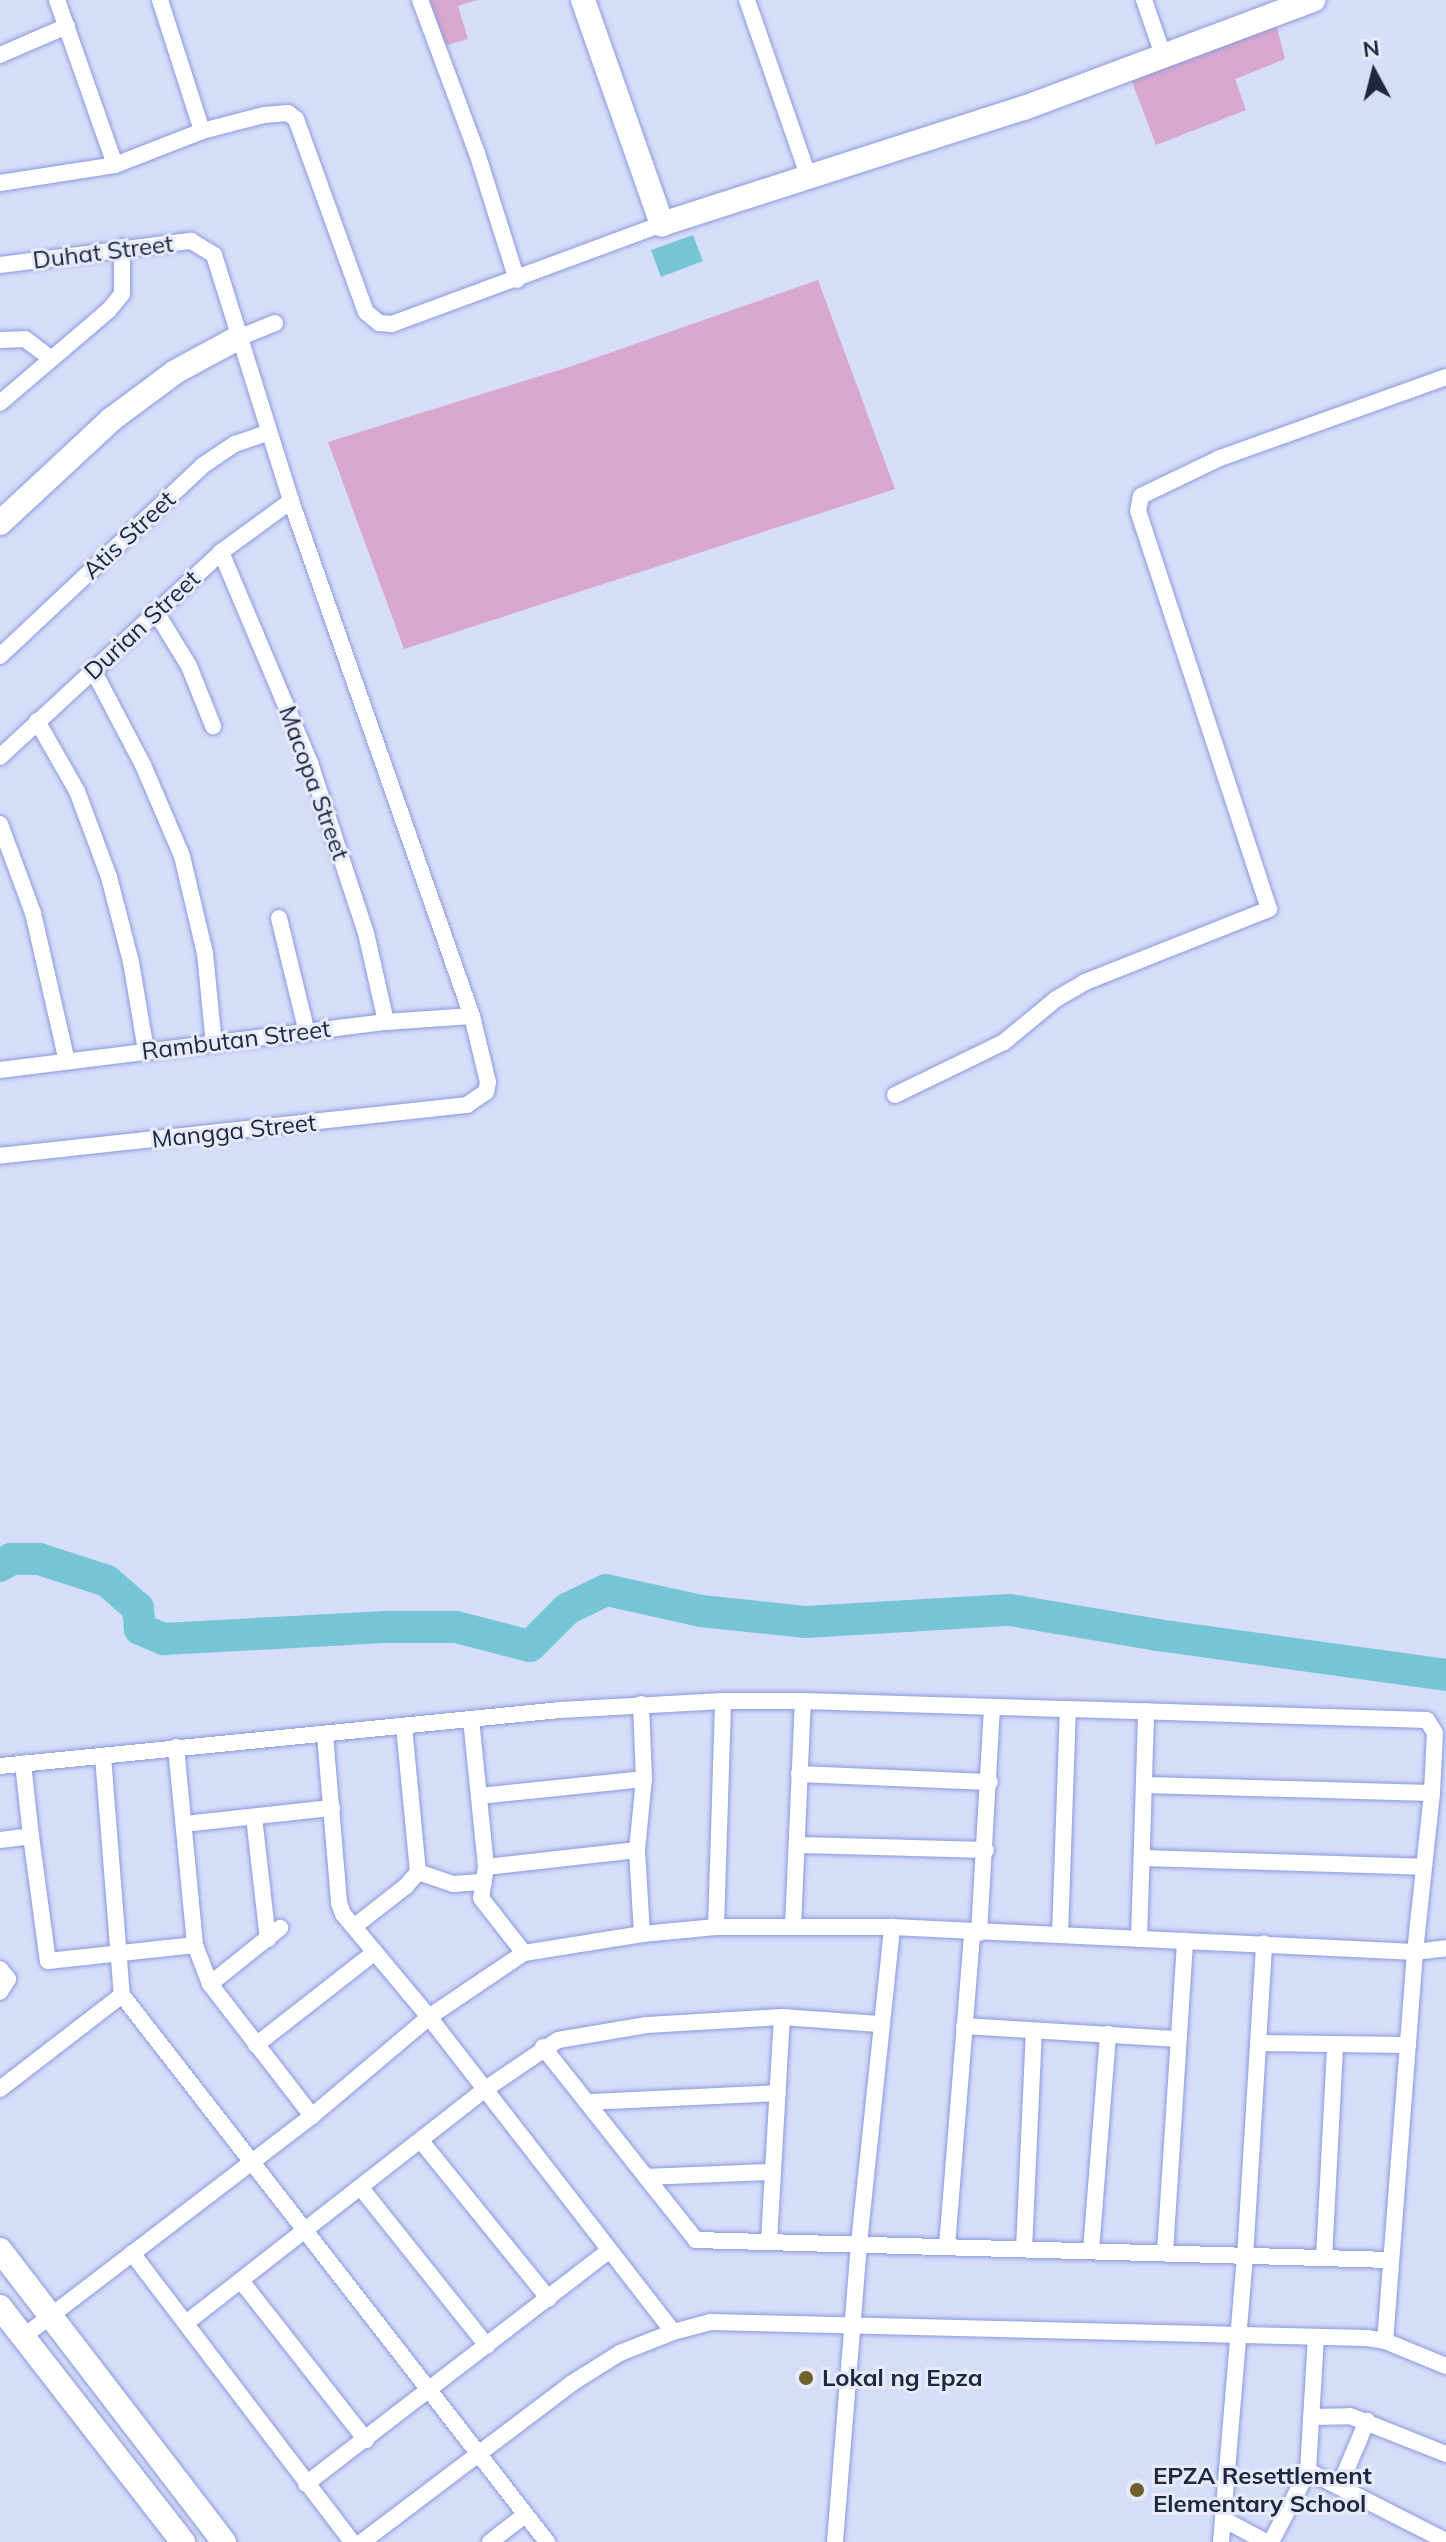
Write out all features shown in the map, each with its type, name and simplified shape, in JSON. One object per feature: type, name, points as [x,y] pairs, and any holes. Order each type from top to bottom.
[{"type":"street","points":[[57,0],[115,165]]},
{"type":"street","points":[[160,0],[202,131]]},
{"type":"street","points":[[420,0],[477,153],[517,280]]},
{"type":"street","points":[[583,0],[662,224]]},
{"type":"street","points":[[747,0],[808,175]]},
{"type":"street","points":[[1144,0],[1163,55]]},
{"type":"street","points":[[0,183],[115,165],[202,131],[288,113],[296,119],[366,312],[379,323],[392,324],[662,224],[1024,108],[1305,1]]},
{"type":"street","points":[[0,55],[67,26]]},
{"type":"street","name":"Duhat Street","points":[[0,265],[122,247],[191,241],[214,255],[238,338]]},
{"type":"street","points":[[0,403],[109,310],[122,294],[122,247]]},
{"type":"street","points":[[0,523],[112,419],[175,372],[238,338],[275,323]]},
{"type":"street","points":[[238,338],[291,501],[472,1016]]},
{"type":"street","points":[[0,340],[25,339],[50,358]]},
{"type":"street","points":[[895,1095],[1004,1042],[1056,999],[1085,982],[1269,909],[1138,511],[1141,496],[1220,458],[1446,377]]},
{"type":"street","name":"Atis Street","points":[[0,656],[202,466],[235,444],[269,432]]},
{"type":"street","name":"Durian Street","points":[[0,757],[221,552],[291,501]]},
{"type":"street","name":"Macopa Street","points":[[221,552],[310,763],[366,933],[386,1022]]},
{"type":"street","points":[[156,612],[189,666],[213,726]]},
{"type":"street","points":[[93,670],[143,765],[182,856],[205,953],[214,1044]]},
{"type":"street","points":[[37,721],[77,791],[109,877],[131,962],[146,1051]]},
{"type":"street","points":[[0,824],[33,913],[67,1061]]},
{"type":"street","points":[[279,918],[307,1033]]},
{"type":"street","name":"Rambutan Street","points":[[0,1070],[386,1022],[472,1016]]},
{"type":"street","name":"Mangga Street","points":[[0,1156],[467,1105],[486,1092],[488,1082],[472,1016]]},
{"type":"street","points":[[716,1927],[723,1701]]},
{"type":"street","points":[[0,1766],[471,1719],[641,1704],[723,1701],[1427,1720],[1435,1733],[1432,1793],[1415,1952],[1385,2341]]},
{"type":"street","points":[[793,1927],[803,1701]]},
{"type":"street","points":[[641,1704],[644,1779],[637,1850],[642,1934]]},
{"type":"street","points":[[947,2246],[964,2026],[986,1850],[992,1707]]},
{"type":"street","points":[[1060,1935],[1068,1709]]},
{"type":"street","points":[[1139,1939],[1146,1711]]},
{"type":"street","points":[[471,1719],[485,1875],[482,1902],[524,1953]]},
{"type":"street","points":[[355,1926],[406,1886],[418,1872],[404,1727]]},
{"type":"street","points":[[325,1735],[339,1903],[673,2332]]},
{"type":"street","points":[[176,1747],[195,1945],[210,1984],[312,2116]]},
{"type":"street","points":[[103,1756],[122,1995],[427,2392],[547,2542]]},
{"type":"street","points":[[23,1763],[48,1961],[195,1945]]},
{"type":"street","points":[[799,1774],[990,1782]]},
{"type":"street","points":[[479,1796],[644,1779]]},
{"type":"street","points":[[1145,1785],[1432,1793]]},
{"type":"street","points":[[184,1824],[332,1808]]},
{"type":"street","points":[[210,1984],[274,1934],[254,1817]]},
{"type":"street","points":[[0,1840],[31,1836]]},
{"type":"street","points":[[798,1845],[986,1850]]},
{"type":"street","points":[[418,1872],[453,1884],[485,1875],[637,1850]]},
{"type":"street","points":[[1143,1858],[1423,1867]]},
{"type":"street","points":[[23,2337],[312,2116],[429,2017],[524,1953],[642,1934],[716,1927],[892,1927],[1415,1952],[1446,1948]]},
{"type":"street","points":[[835,2542],[879,2024],[892,1927]]},
{"type":"street","points":[[1165,2252],[1185,1941]]},
{"type":"street","points":[[1221,2542],[1245,2257],[1264,1944]]},
{"type":"street","points":[[256,2045],[375,1952]]},
{"type":"street","points":[[0,1969],[8,1979],[0,1992]]},
{"type":"street","points":[[1,2085],[122,1995]]},
{"type":"street","points":[[186,2323],[543,2047],[601,2031],[647,2025],[782,2017],[879,2024]]},
{"type":"street","points":[[769,2241],[782,2017]]},
{"type":"street","points":[[964,2026],[1179,2039]]},
{"type":"street","points":[[1024,2249],[1034,2031]]},
{"type":"street","points":[[1091,2251],[1108,2034]]},
{"type":"street","points":[[1258,2043],[1408,2045]]},
{"type":"street","points":[[1324,2258],[1335,2045]]},
{"type":"street","points":[[543,2047],[696,2240],[1390,2260]]},
{"type":"street","points":[[589,2102],[778,2093]]},
{"type":"street","points":[[421,2141],[549,2299]]},
{"type":"street","points":[[646,2177],[773,2172]]},
{"type":"street","points":[[361,2188],[487,2346]]},
{"type":"street","points":[[0,2250],[224,2542]]},
{"type":"street","points":[[306,2484],[609,2251]]},
{"type":"street","points":[[132,2253],[352,2542]]},
{"type":"street","points":[[242,2282],[366,2440]]},
{"type":"street","points":[[0,2307],[183,2542]]},
{"type":"street","points":[[362,2542],[572,2383],[620,2353],[673,2332],[711,2322],[1385,2341],[1446,2366]]},
{"type":"street","points":[[1223,2519],[1268,2542],[1308,2471],[1316,2337]]},
{"type":"street","points":[[1311,2417],[1350,2416],[1446,2454]]},
{"type":"street","points":[[1339,2487],[1367,2421]]},
{"type":"street","points":[[1308,2471],[1446,2541]]},
{"type":"street","points":[[490,2542],[525,2515]]},
{"type":"shaded area","points":[[430,0],[477,0],[458,6],[468,39],[444,46]]},
{"type":"shaded area","points":[[1275,20],[1285,59],[1235,79],[1246,110],[1156,145],[1128,71]]},
{"type":"shaded area","points":[[818,280],[895,489],[404,649],[328,442],[572,366]]},
{"type":"water","points":[[693,235],[703,261],[661,277],[651,250]]},
{"type":"waterway","points":[[0,1566],[11,1559],[39,1559],[107,1581],[138,1608],[140,1629],[164,1639],[385,1627],[456,1627],[530,1646],[567,1609],[606,1590],[701,1611],[806,1622],[1010,1610],[1158,1635],[1446,1675]]},
{"type":"place","name":"Lokal ng Epza","points":[[806,2378]]},
{"type":"place","name":"EPZA Resettlement Elementary School","points":[[1137,2490]]}]
